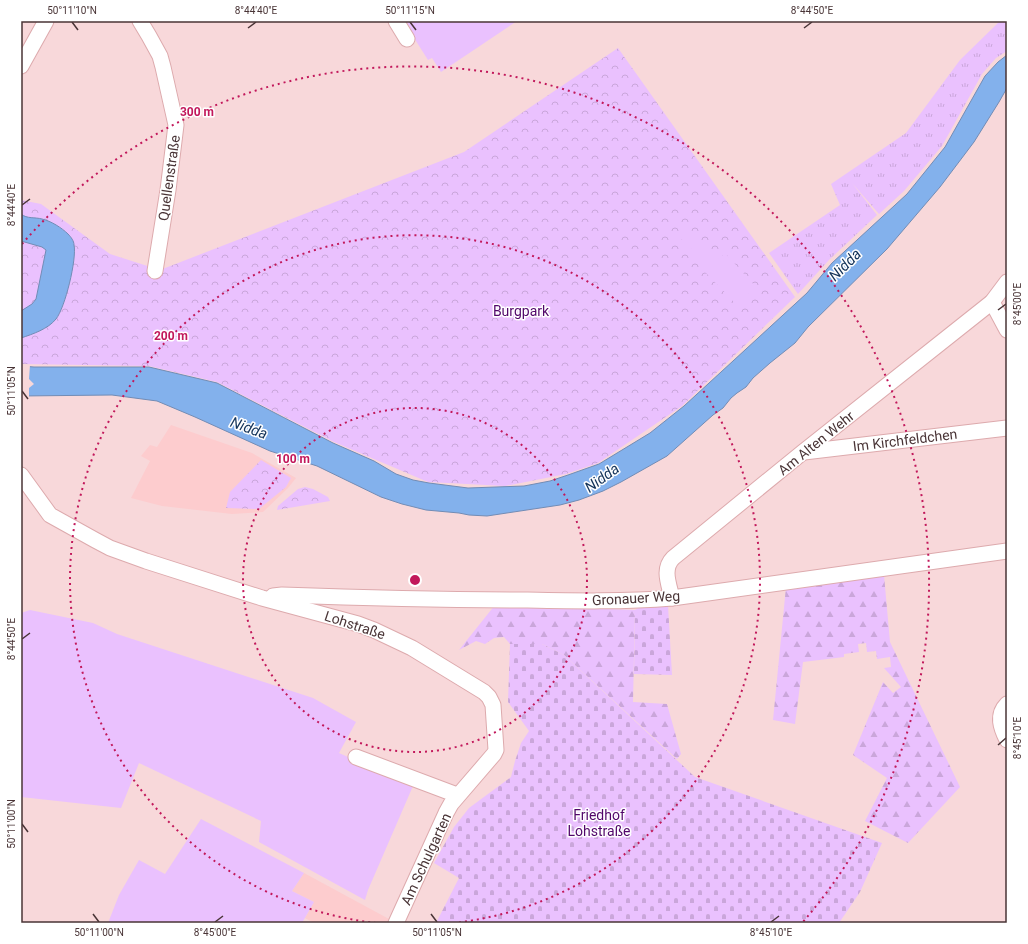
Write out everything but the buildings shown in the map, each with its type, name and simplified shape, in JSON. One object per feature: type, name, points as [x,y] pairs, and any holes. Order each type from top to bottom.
[{"type":"street","points":[[21,66],[46,21]]},
{"type":"street","name":"Quellenstraße","points":[[140,21],[150,36],[160,56],[176,125],[168,190],[155,271]]},
{"type":"street","points":[[396,21],[407,39]]},
{"type":"street","name":"Am Alten Wehr","points":[[672,598],[666,575],[667,567],[670,561],[803,452],[992,302],[1007,282]]},
{"type":"street","points":[[992,302],[1007,330]]},
{"type":"street","name":"Im Kirchfeldchen","points":[[803,452],[1007,428]]},
{"type":"street","name":"Lohstraße","points":[[21,475],[50,515],[110,548],[146,562],[262,598],[358,624],[412,648],[484,692],[489,697],[493,705],[496,750],[492,757],[457,796]]},
{"type":"street","name":"Gronauer Weg","points":[[262,598],[282,595],[396,599],[649,600],[1007,551]]},
{"type":"street","points":[[1007,704],[1003,709],[1000,719],[1001,726],[1007,740]]},
{"type":"street","points":[[356,757],[457,796]]},
{"type":"street","name":"Am Schulgarten","points":[[396,923],[446,813],[457,796]]},
{"type":"shaded area","points":[[171,425],[252,453],[296,478],[288,488],[263,512],[232,514],[162,506],[131,498],[150,461],[141,456],[150,445],[157,447]]},
{"type":"shaded area","points":[[304,873],[389,919],[388,923],[314,923],[305,918],[314,902],[292,891]]},
{"type":"green space","points":[[406,21],[517,21],[441,72],[432,58],[428,60],[409,30],[411,29]]},
{"type":"green space","points":[[1000,21],[1007,21],[1007,51],[996,58],[982,74],[942,146],[904,191],[879,214],[852,183],[877,215],[829,260],[798,294],[769,253],[840,205],[831,184],[906,133],[960,60]]},
{"type":"green space","name":"Burgpark","points":[[618,48],[795,297],[682,406],[598,463],[566,474],[505,486],[428,482],[334,442],[217,382],[149,366],[21,364],[21,200],[41,204],[110,254],[160,270],[464,152]]},
{"type":"green space","points":[[688,227],[719,259],[725,253],[756,287],[737,305],[705,272],[710,267],[679,237]]},
{"type":"green space","points":[[261,460],[291,478],[286,487],[259,509],[226,508],[230,492]]},
{"type":"green space","points":[[305,487],[313,489],[328,497],[330,501],[277,510],[278,506],[298,489]]},
{"type":"green space","points":[[884,575],[890,642],[960,787],[908,843],[865,821],[887,778],[853,755],[883,682],[893,693],[901,687],[884,668],[891,667],[890,657],[877,659],[876,651],[867,652],[866,643],[858,644],[859,652],[844,654],[844,657],[803,662],[795,724],[773,720],[786,587]]},
{"type":"green space","points":[[495,605],[635,610],[633,702],[667,704],[681,754],[677,759],[564,655],[542,644],[510,644],[504,637],[494,638],[485,644],[476,641],[459,650]]},
{"type":"green space","points":[[668,605],[672,675],[634,674],[635,610],[640,607]]},
{"type":"green space","points":[[30,610],[93,623],[117,634],[313,698],[356,722],[339,753],[413,786],[365,900],[259,842],[261,821],[139,763],[121,808],[21,797],[21,613]]},
{"type":"green space","name":"Friedhof Lohstraße","points":[[510,644],[542,644],[564,655],[695,777],[882,843],[860,892],[839,923],[436,923],[459,878],[434,863],[454,827],[469,808],[511,777],[521,743],[529,731],[508,702]]},
{"type":"green space","points":[[201,819],[304,873],[292,891],[314,902],[302,923],[108,923],[119,895],[139,860],[165,874]]},
{"type":"water","name":"Nidda","points":[[1007,55],[1007,88],[999,102],[974,142],[940,187],[887,249],[808,327],[795,343],[753,378],[746,387],[731,398],[723,408],[667,456],[603,491],[579,500],[560,505],[487,516],[426,510],[381,497],[317,466],[270,451],[157,401],[112,395],[21,396],[21,366],[149,367],[217,383],[333,443],[374,461],[396,474],[413,480],[468,488],[524,486],[550,481],[568,475],[599,464],[650,433],[684,406],[807,293],[832,263],[907,194],[945,147],[985,76]]},
{"type":"water","points":[[21,214],[23,216],[39,218],[53,223],[68,234],[74,244],[74,261],[63,305],[56,319],[45,328],[21,338],[21,311],[32,304],[36,299],[46,250],[42,247],[21,241]]},
{"type":"pier","points":[[22,364],[30,365],[29,379],[34,384],[29,388],[29,399],[22,398]]}]
